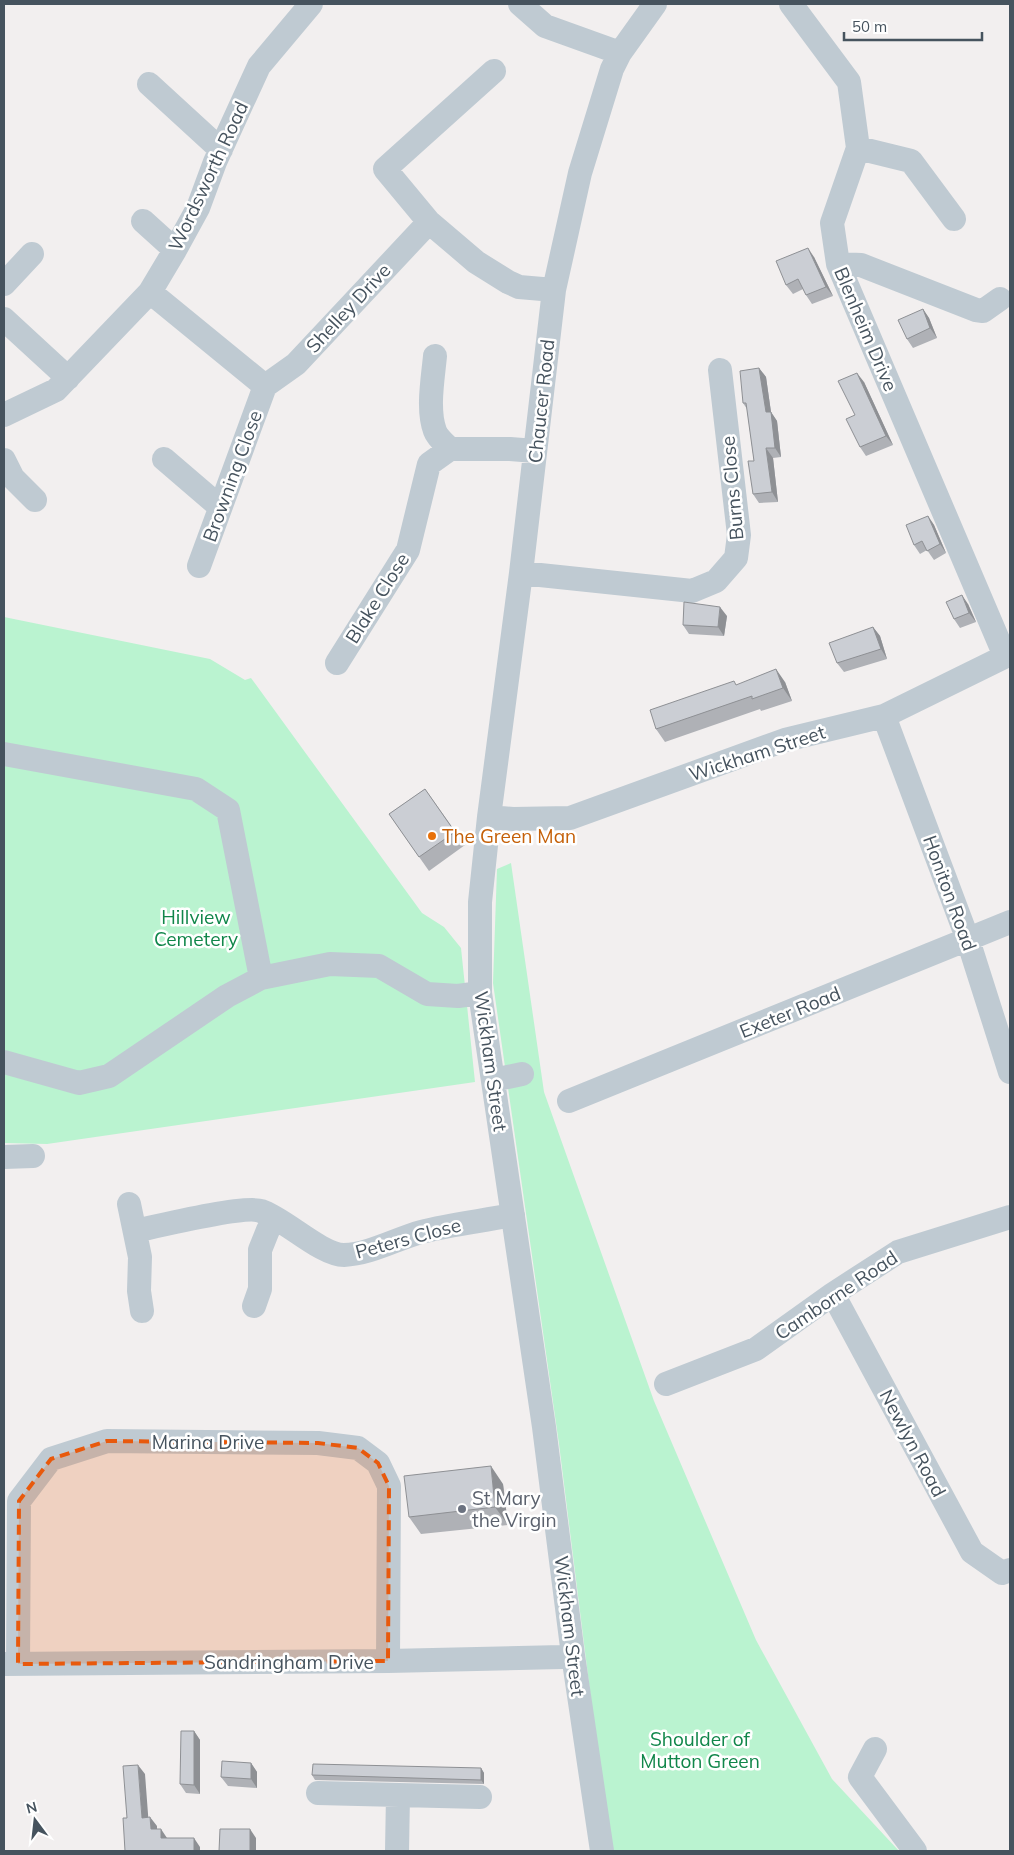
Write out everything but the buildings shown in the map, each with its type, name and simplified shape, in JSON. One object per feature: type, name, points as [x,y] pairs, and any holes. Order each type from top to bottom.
[{"type":"street","name":"Wordsworth Road","points":[[4,415],[56,390],[150,292],[198,208],[220,150],[258,66],[311,4]]},
{"type":"street","points":[[520,4],[544,26],[612,48],[620,53]]},
{"type":"street","name":"Chaucer Road","points":[[488,817],[521,573],[554,290],[580,173],[612,69],[620,53],[655,4]]},
{"type":"street","name":"Blenheim Drive","points":[[791,4],[849,82],[858,148],[832,223],[838,264],[1008,655]]},
{"type":"street","points":[[494,71],[385,169],[429,222],[476,262],[519,287],[554,290]]},
{"type":"street","points":[[149,84],[220,150]]},
{"type":"street","points":[[858,148],[911,161],[954,219]]},
{"type":"street","points":[[142,221],[175,250]]},
{"type":"street","name":"Shelley Drive","points":[[265,386],[296,364],[429,222]]},
{"type":"street","points":[[4,284],[32,254]]},
{"type":"street","points":[[838,264],[861,265],[976,310],[983,311],[1000,299]]},
{"type":"street","points":[[150,292],[265,386]]},
{"type":"street","points":[[4,319],[68,378]]},
{"type":"street","points":[[435,356],[431,399],[432,418],[435,432],[450,449],[510,448],[536,451]]},
{"type":"street","name":"Burns Close","points":[[521,573],[692,591],[716,581],[736,558],[739,535],[720,370]]},
{"type":"street","name":"Browning Close","points":[[199,566],[265,386]]},
{"type":"street","name":"Blake Close","points":[[337,663],[408,550],[429,464],[450,449]]},
{"type":"street","points":[[4,460],[14,478],[35,500]]},
{"type":"street","points":[[164,460],[220,507]]},
{"type":"street","name":"Wickham Street","points":[[602,1851],[573,1655],[548,1455],[514,1215],[480,993],[480,902],[488,817],[514,819],[570,818],[785,740],[884,716],[1008,655]]},
{"type":"street","name":"Honiton Road","points":[[884,716],[968,940],[1010,1072]]},
{"type":"street","points":[[4,754],[196,789],[228,810],[261,978]]},
{"type":"street","name":"Exeter Road","points":[[569,1101],[1010,922]]},
{"type":"street","points":[[4,1062],[79,1083],[109,1076],[227,996],[261,978],[330,964],[379,966],[427,994],[458,996],[480,993]]},
{"type":"street","points":[[493,1080],[522,1074]]},
{"type":"street","points":[[4,1157],[33,1156]]},
{"type":"street","points":[[129,1204],[140,1257],[139,1291],[142,1311]]},
{"type":"street","name":"Peters Close","points":[[135,1231],[241,1210],[260,1210],[328,1250],[343,1255],[361,1252],[420,1232],[514,1215]]},
{"type":"street","name":"Camborne Road","points":[[666,1384],[756,1349],[833,1294],[898,1252],[1010,1217]]},
{"type":"street","points":[[254,1306],[260,1289],[260,1250],[268,1230],[276,1219]]},
{"type":"street","name":"Newlyn Road","points":[[833,1294],[972,1552],[1002,1573],[1010,1570]]},
{"type":"street","name":"Marina Drive","points":[[11,1664],[19,1501],[51,1459],[107,1441],[318,1443],[358,1448],[378,1463],[389,1486],[388,1661]]},
{"type":"street","name":"Sandringham Drive","points":[[11,1664],[388,1661],[562,1657],[573,1655]]},
{"type":"street","points":[[875,1749],[860,1777],[915,1851]]},
{"type":"street","points":[[318,1793],[480,1797]]},
{"type":"street","points":[[397,1851],[398,1795]]},
{"type":"highlighted area","points":[[107,1441],[318,1443],[358,1448],[378,1463],[389,1486],[388,1661],[18,1664],[19,1501],[51,1459]]},
{"type":"green space","name":"Hillview Cemetery","points":[[4,617],[210,659],[245,680],[251,678],[422,913],[444,927],[461,948],[475,1082],[47,1144],[4,1143]]},
{"type":"green space","name":"Shoulder of Mutton Green","points":[[511,863],[544,1092],[654,1401],[756,1640],[832,1779],[899,1851],[610,1851],[559,1444],[493,983],[497,869]]},
{"type":"place","name":"The Green Man","points":[[432,836]]},
{"type":"place","name":"St Mary the Virgin","points":[[462,1509]]}]
